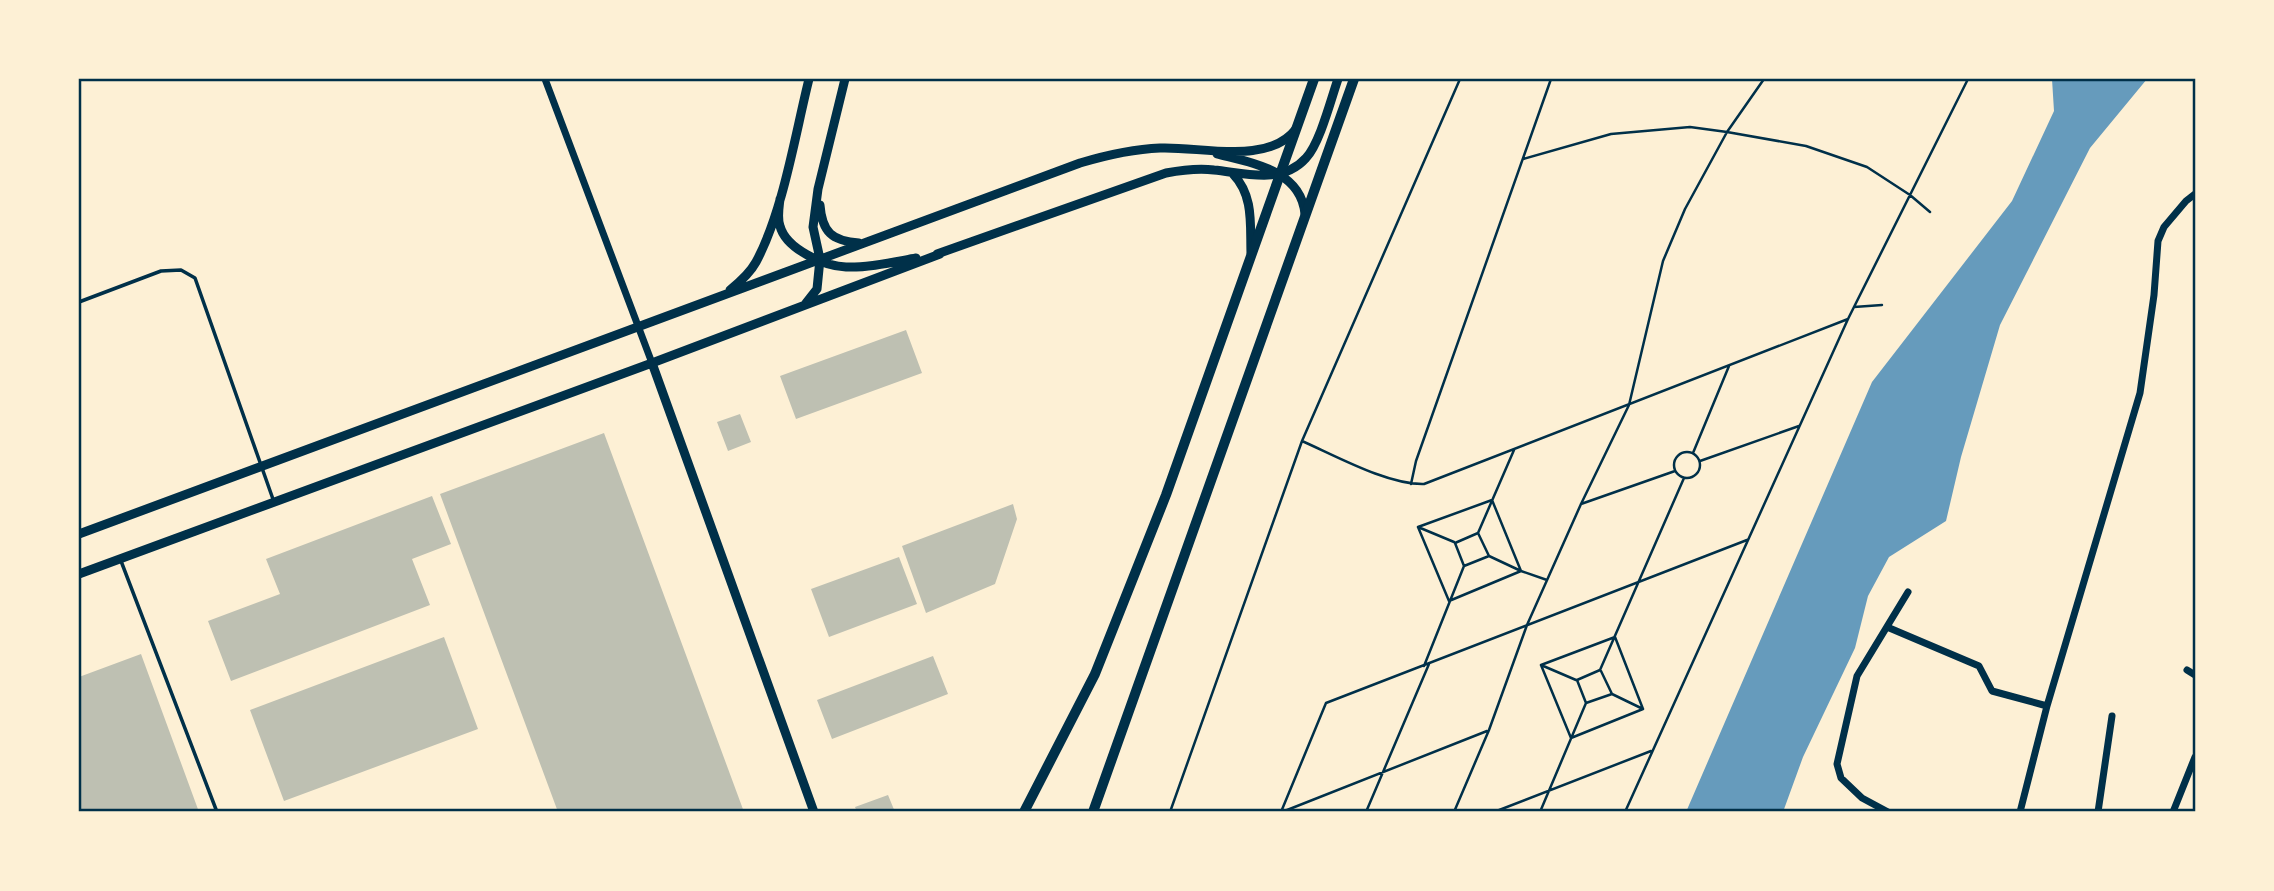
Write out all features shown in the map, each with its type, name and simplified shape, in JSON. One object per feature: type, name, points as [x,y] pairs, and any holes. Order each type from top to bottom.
[{"type":"main road","points":[[1024,812],[1096,674],[1166,495],[1314,79]]},
{"type":"main road","points":[[1093,812],[1354,79]]},
{"type":"street","points":[[545,79],[652,363],[814,812]]},
{"type":"street","points":[[724,295],[744,279],[755,264],[780,199],[809,79]]},
{"type":"street","points":[[804,305],[817,289],[820,259],[813,227],[818,189],[845,79]]},
{"type":"street","points":[[79,574],[940,254],[1166,173],[1199,169],[1258,176],[1281,174],[1306,158],[1315,142],[1338,79]]},
{"type":"street","points":[[79,534],[1107,155],[1181,147],[1252,151],[1287,138],[1299,125]]},
{"type":"street","points":[[1202,149],[1281,174],[1300,194],[1305,217]]},
{"type":"street","points":[[1231,173],[1243,186],[1250,201],[1251,259]]},
{"type":"street","points":[[818,189],[820,214],[830,235],[842,242],[863,243]]},
{"type":"street","points":[[2020,812],[2047,706],[2140,393],[2154,296],[2158,241],[2164,227],[2195,194]]},
{"type":"street","points":[[780,199],[780,228],[788,242],[804,254],[832,265],[846,267],[891,263],[940,254]]},
{"type":"street","points":[[1888,812],[1862,798],[1841,778],[1837,764],[1857,676],[1908,592]]},
{"type":"street","points":[[1887,627],[1979,666],[1992,691],[2047,706]]},
{"type":"street","points":[[2187,670],[2195,675]]},
{"type":"street","points":[[2098,812],[2112,716]]},
{"type":"street","points":[[2173,812],[2195,757]]},
{"type":"lane","points":[[79,302],[161,271],[181,270],[195,278],[274,502]]},
{"type":"lane","points":[[120,559],[217,812]]},
{"type":"path","points":[[1170,812],[1302,441],[1460,79]]},
{"type":"path","points":[[1411,484],[1420,448],[1551,79]]},
{"type":"path","points":[[1454,812],[1489,730],[1527,625],[1629,405],[1663,261],[1685,209],[1727,132],[1765,79]]},
{"type":"path","points":[[1625,812],[1848,319],[1968,79]]},
{"type":"path","points":[[1524,159],[1611,134],[1690,127],[1806,146],[1842,158],[1867,167],[1910,195],[1930,212]]},
{"type":"path","points":[[1854,307],[1882,304]]},
{"type":"path","points":[[1302,441],[1387,477],[1411,484],[1424,484],[1848,319]]},
{"type":"path","points":[[1693,453],[1729,365]]},
{"type":"path","points":[[1700,461],[1799,426]]},
{"type":"path","points":[[1455,543],[1478,533],[1514,448]]},
{"type":"path","points":[[1682,453],[1693,453],[1700,461],[1699,471],[1692,478],[1684,478],[1675,471],[1674,461],[1682,453]]},
{"type":"path","points":[[1581,504],[1675,471]]},
{"type":"path","points":[[1541,665],[1577,680],[1601,670],[1684,478]]},
{"type":"path","points":[[1418,527],[1492,500]]},
{"type":"path","points":[[1492,500],[1521,571]]},
{"type":"path","points":[[1418,527],[1455,543],[1464,566],[1424,666]]},
{"type":"path","points":[[1418,527],[1449,601]]},
{"type":"path","points":[[1478,533],[1489,556],[1547,580]]},
{"type":"path","points":[[1281,812],[1326,704],[1747,540]]},
{"type":"path","points":[[1464,566],[1489,556]]},
{"type":"path","points":[[1449,601],[1521,571]]},
{"type":"path","points":[[1541,665],[1615,637]]},
{"type":"path","points":[[1615,637],[1643,709]]},
{"type":"path","points":[[1366,812],[1429,663]]},
{"type":"path","points":[[1541,665],[1572,738]]},
{"type":"path","points":[[1601,670],[1612,694],[1643,709]]},
{"type":"path","points":[[1540,812],[1586,703],[1577,680]]},
{"type":"path","points":[[1586,703],[1612,694]]},
{"type":"path","points":[[1572,738],[1643,709]]},
{"type":"path","points":[[1281,812],[1489,730]]},
{"type":"path","points":[[1494,812],[1651,751]]},
{"type":"water","points":[[2052,79],[2147,79],[2090,148],[2000,325],[1961,457],[1946,521],[1889,557],[1868,596],[1855,648],[1803,757],[1783,812],[1686,812],[1872,382],[2012,201],[2054,111]]},
{"type":"building","points":[[906,330],[922,373],[796,419],[780,376]]},
{"type":"building","points":[[740,414],[751,442],[728,451],[717,422]]},
{"type":"building","points":[[604,433],[744,812],[558,812],[440,494]]},
{"type":"building","points":[[432,496],[451,544],[412,559],[430,605],[231,681],[208,621],[280,594],[266,559]]},
{"type":"building","points":[[1013,504],[1017,519],[995,584],[926,613],[902,546]]},
{"type":"building","points":[[899,557],[917,604],[829,637],[811,589]]},
{"type":"building","points":[[444,637],[478,729],[284,801],[250,710]]},
{"type":"building","points":[[141,654],[199,812],[79,812],[79,677]]},
{"type":"building","points":[[933,656],[948,694],[832,739],[817,700]]},
{"type":"building","points":[[888,795],[895,812],[857,812],[855,807]]}]
